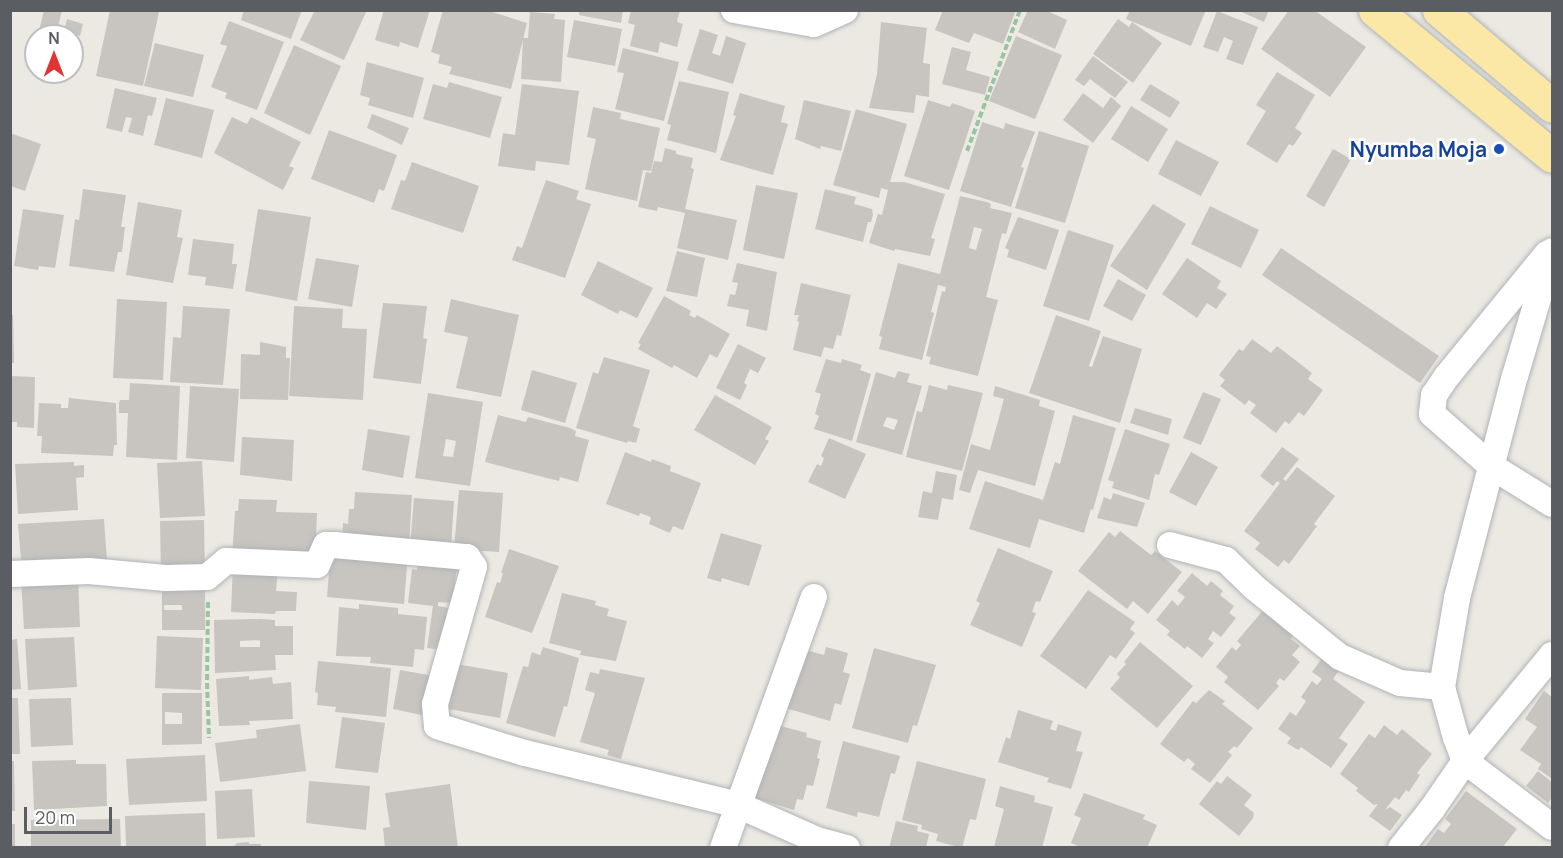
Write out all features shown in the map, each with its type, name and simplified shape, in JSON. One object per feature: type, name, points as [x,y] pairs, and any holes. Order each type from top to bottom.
[{"type":"main road","points":[[1375,10],[1552,156]]},
{"type":"main road","points":[[1438,10],[1552,106]]},
{"type":"street","points":[[734,10],[814,24],[845,10]]},
{"type":"street","points":[[1552,247],[1434,395],[1432,414],[1491,466],[1552,504]]},
{"type":"street","points":[[1552,251],[1491,466],[1457,598],[1442,687],[1465,761],[1552,827]]},
{"type":"street","points":[[10,574],[89,570],[166,578],[207,577],[226,561],[317,565],[326,546],[334,544],[467,557],[474,567],[435,704],[437,726],[525,753],[738,805],[817,840],[848,848]]},
{"type":"street","points":[[1170,544],[1226,560],[1255,588],[1340,657],[1400,683],[1442,687]]},
{"type":"street","points":[[723,848],[814,597]]},
{"type":"street","points":[[1401,848],[1465,761],[1552,655]]},
{"type":"path","points":[[967,151],[1020,10]]},
{"type":"path","points":[[207,577],[210,618],[207,683],[209,738]]},
{"type":"building","points":[[44,10],[62,10],[59,24],[41,24]]},
{"type":"building","points":[[110,10],[159,12],[143,86],[96,76]]},
{"type":"building","points":[[244,10],[302,10],[291,39],[241,20]]},
{"type":"building","points":[[315,10],[367,10],[344,60],[300,40]]},
{"type":"building","points":[[384,10],[430,10],[418,48],[400,42],[399,47],[375,40]]},
{"type":"building","points":[[443,10],[486,10],[527,23],[511,89],[449,74],[452,67],[438,63],[440,55],[431,52]]},
{"type":"building","points":[[579,10],[623,10],[621,23],[579,15]]},
{"type":"building","points":[[631,10],[680,10],[677,22],[683,24],[677,47],[660,42],[658,53],[630,46],[635,25],[628,23]]},
{"type":"building","points":[[943,10],[1016,10],[1003,44],[974,33],[969,43],[935,30]]},
{"type":"building","points":[[1028,10],[1045,10],[1067,20],[1055,49],[1018,32]]},
{"type":"building","points":[[1130,10],[1206,10],[1191,46],[1126,19]]},
{"type":"building","points":[[1237,10],[1269,10],[1264,22]]},
{"type":"building","points":[[1289,10],[1314,10],[1366,47],[1330,97],[1261,49]]},
{"type":"building","points":[[1217,11],[1258,27],[1243,65],[1226,59],[1233,41],[1224,37],[1218,52],[1203,47]]},
{"type":"building","points":[[530,12],[555,14],[554,19],[565,20],[561,82],[521,79],[523,38],[528,38]]},
{"type":"building","points":[[67,19],[83,24],[66,24]]},
{"type":"building","points":[[1118,19],[1129,27],[1132,22],[1162,43],[1133,83],[1093,54]]},
{"type":"building","points":[[574,20],[622,29],[615,66],[567,57]]},
{"type":"building","points":[[229,21],[284,42],[257,110],[225,98],[227,93],[211,87],[227,46],[220,44]]},
{"type":"building","points":[[881,22],[927,28],[923,63],[930,64],[929,97],[916,95],[914,113],[869,108],[877,74]]},
{"type":"building","points":[[700,29],[718,35],[712,53],[720,56],[726,36],[746,43],[733,84],[687,70]]},
{"type":"building","points":[[1016,36],[1062,55],[1035,119],[989,101]]},
{"type":"building","points":[[155,43],[204,55],[193,97],[144,86]]},
{"type":"building","points":[[294,45],[341,66],[310,135],[264,113]]},
{"type":"building","points":[[952,47],[971,52],[966,70],[990,77],[985,95],[942,84]]},
{"type":"building","points":[[623,48],[679,62],[664,121],[615,109],[624,73],[617,72]]},
{"type":"building","points":[[1093,56],[1128,82],[1115,98],[1090,79],[1084,86],[1075,80]]},
{"type":"building","points":[[367,62],[424,78],[413,118],[368,105],[370,98],[360,95]]},
{"type":"building","points":[[1277,72],[1315,95],[1295,128],[1302,133],[1293,146],[1289,144],[1277,163],[1246,144],[1266,111],[1256,105]]},
{"type":"building","points":[[679,81],[729,92],[716,153],[667,140],[671,125],[667,124]]},
{"type":"building","points":[[449,82],[502,97],[490,138],[423,119],[433,84],[447,88]]},
{"type":"building","points":[[522,84],[579,91],[569,165],[536,161],[535,171],[498,166],[503,133],[515,135]]},
{"type":"building","points":[[1150,84],[1180,102],[1170,118],[1140,100]]},
{"type":"building","points":[[115,88],[157,98],[152,116],[148,115],[143,136],[128,132],[132,118],[126,117],[122,132],[106,128]]},
{"type":"building","points":[[740,93],[785,106],[781,122],[788,124],[773,175],[720,160],[736,116],[733,115]]},
{"type":"building","points":[[1083,93],[1103,108],[1111,97],[1121,106],[1093,143],[1063,120]]},
{"type":"building","points":[[166,98],[214,110],[202,158],[154,145]]},
{"type":"building","points":[[804,100],[851,111],[841,151],[821,146],[820,149],[795,139]]},
{"type":"building","points":[[928,100],[950,107],[952,103],[975,111],[949,190],[904,176]]},
{"type":"building","points":[[1131,106],[1168,129],[1148,162],[1111,139]]},
{"type":"building","points":[[593,107],[621,113],[620,119],[660,128],[651,171],[643,170],[637,201],[585,189],[596,139],[587,137]]},
{"type":"building","points":[[856,109],[907,124],[890,182],[904,182],[945,194],[931,238],[935,239],[930,256],[895,249],[894,251],[869,243],[878,214],[882,215],[888,190],[881,188],[879,198],[833,185]]},
{"type":"building","points":[[372,114],[409,128],[402,145],[367,128]]},
{"type":"building","points":[[232,117],[247,124],[251,117],[301,142],[289,166],[294,168],[283,190],[214,153]]},
{"type":"building","points":[[982,122],[1004,129],[1005,123],[1035,132],[1021,167],[1024,168],[1011,207],[960,191]]},
{"type":"building","points":[[329,130],[397,155],[384,191],[379,189],[374,203],[311,179]]},
{"type":"building","points":[[1039,131],[1089,146],[1065,223],[1015,208]]},
{"type":"building","points":[[10,133],[41,144],[25,191],[10,186]]},
{"type":"building","points":[[1176,140],[1219,162],[1201,196],[1158,174]]},
{"type":"building","points":[[665,148],[676,151],[676,154],[693,158],[691,168],[694,169],[685,209],[737,220],[728,260],[677,248],[685,213],[658,207],[657,211],[638,207],[646,172],[651,173],[654,161],[662,162]]},
{"type":"building","points":[[1333,149],[1351,159],[1324,207],[1306,196]]},
{"type":"building","points":[[412,162],[479,186],[463,233],[391,209],[401,180],[405,181]]},
{"type":"building","points":[[546,180],[579,191],[576,199],[591,204],[565,278],[512,260],[517,246],[522,248]]},
{"type":"building","points":[[756,185],[798,193],[784,259],[743,250]]},
{"type":"building","points":[[83,189],[126,195],[121,227],[125,227],[122,252],[118,252],[114,272],[69,266],[75,219],[79,220]]},
{"type":"building","points":[[825,189],[856,197],[854,204],[872,209],[873,215],[871,222],[868,222],[863,242],[815,229]]},
{"type":"building","points":[[960,196],[987,202],[991,204],[990,208],[1012,213],[1006,234],[1002,233],[986,297],[998,300],[978,376],[929,364],[931,357],[926,356],[942,291],[945,292],[946,287],[938,285],[931,312],[934,313],[922,360],[879,349],[882,337],[879,336],[898,263],[940,274]],"holes":[[[974,227],[982,229],[976,250],[969,248]]]},
{"type":"building","points":[[138,202],[182,210],[177,237],[183,238],[173,283],[126,275]]},
{"type":"building","points":[[1153,204],[1186,224],[1147,290],[1110,266]]},
{"type":"building","points":[[1210,206],[1259,230],[1241,268],[1191,244]]},
{"type":"building","points":[[23,209],[64,215],[55,268],[39,266],[38,270],[14,266]]},
{"type":"building","points":[[258,209],[311,217],[297,301],[245,291]]},
{"type":"building","points":[[1018,217],[1059,230],[1046,270],[1007,257],[1009,250],[1005,248]]},
{"type":"building","points":[[1068,230],[1114,245],[1089,321],[1043,306]]},
{"type":"building","points":[[193,239],[234,244],[232,264],[237,264],[233,289],[205,285],[206,277],[188,275]]},
{"type":"building","points":[[1281,248],[1439,356],[1420,383],[1262,275]]},
{"type":"building","points":[[677,251],[705,258],[697,297],[666,291]]},
{"type":"building","points":[[316,258],[359,265],[352,307],[308,299]]},
{"type":"building","points":[[1187,258],[1221,281],[1217,288],[1227,294],[1216,309],[1207,303],[1197,318],[1162,294]]},
{"type":"building","points":[[598,261],[653,288],[637,318],[620,310],[618,314],[581,295]]},
{"type":"building","points":[[737,263],[777,272],[767,331],[746,326],[749,310],[727,306],[730,294],[735,295],[738,283],[732,282]]},
{"type":"building","points":[[1118,279],[1146,295],[1132,321],[1103,306]]},
{"type":"building","points":[[801,283],[851,295],[841,336],[837,335],[833,349],[824,347],[821,357],[793,350],[799,322],[797,321],[799,315],[794,315]]},
{"type":"building","points":[[664,296],[691,311],[689,315],[695,318],[697,315],[730,334],[717,358],[710,354],[697,378],[674,365],[672,368],[638,349],[641,344],[638,343]]},
{"type":"building","points":[[117,299],[167,302],[163,380],[113,378]]},
{"type":"building","points":[[451,299],[519,315],[501,397],[456,388],[468,337],[444,332]]},
{"type":"building","points":[[383,303],[427,306],[423,338],[427,339],[421,384],[373,378]]},
{"type":"building","points":[[183,306],[230,309],[223,385],[170,382],[173,337],[181,338]]},
{"type":"building","points":[[294,306],[343,309],[342,328],[367,329],[363,400],[289,396]]},
{"type":"building","points":[[10,315],[13,315],[14,363],[10,363]]},
{"type":"building","points":[[1056,315],[1101,331],[1089,366],[1092,367],[1103,336],[1142,349],[1120,423],[1029,393]]},
{"type":"building","points":[[1252,339],[1271,353],[1277,346],[1312,373],[1308,379],[1323,390],[1304,416],[1299,412],[1289,424],[1285,421],[1276,433],[1250,413],[1256,405],[1249,400],[1245,405],[1220,386],[1225,380],[1219,375],[1239,349],[1243,351]]},
{"type":"building","points":[[260,342],[286,347],[286,358],[290,358],[288,400],[240,399],[241,354],[260,355]]},
{"type":"building","points":[[738,344],[766,358],[758,373],[750,369],[744,383],[747,385],[740,400],[716,388]]},
{"type":"building","points":[[604,357],[650,370],[633,426],[640,429],[636,443],[628,441],[627,443],[576,428],[593,372],[598,374]]},
{"type":"building","points":[[826,359],[841,363],[842,359],[862,365],[860,370],[871,374],[852,441],[814,429],[819,416],[815,414],[821,394],[815,392]]},
{"type":"building","points":[[532,370],[577,383],[565,423],[521,410]]},
{"type":"building","points":[[898,371],[910,374],[907,382],[922,386],[902,455],[856,442],[876,372],[895,378]],"holes":[[[887,417],[898,420],[894,430],[883,426]]]},
{"type":"building","points":[[10,376],[35,377],[34,428],[17,427],[17,422],[10,422]]},
{"type":"building","points":[[130,383],[180,386],[177,460],[126,457],[128,413],[119,413],[119,403],[120,400],[129,400]]},
{"type":"building","points":[[929,385],[947,390],[948,385],[983,393],[962,471],[906,457],[917,411],[922,412]]},
{"type":"building","points":[[190,386],[239,389],[234,462],[186,458]]},
{"type":"building","points":[[995,386],[1040,400],[1039,406],[1055,411],[1035,486],[978,470],[970,493],[959,490],[971,444],[990,450],[1004,399],[993,396]]},
{"type":"building","points":[[1203,392],[1221,399],[1201,445],[1183,438]]},
{"type":"building","points":[[428,393],[483,402],[470,486],[415,478]],"holes":[[[446,439],[456,441],[453,457],[443,456]]]},
{"type":"building","points":[[715,395],[772,427],[765,439],[769,441],[755,465],[694,430]]},
{"type":"building","points":[[69,398],[116,403],[117,445],[114,445],[113,456],[41,453],[42,436],[37,436],[39,403],[61,404],[61,408],[68,408]]},
{"type":"building","points":[[1135,408],[1172,419],[1168,435],[1130,423]]},
{"type":"building","points":[[498,415],[526,422],[528,417],[570,428],[576,431],[575,436],[589,440],[578,482],[560,477],[559,481],[485,462]]},
{"type":"building","points":[[1073,415],[1116,428],[1093,510],[1091,509],[1084,533],[1039,519],[1030,548],[969,529],[985,481],[1043,500],[1055,462],[1060,464]]},
{"type":"building","points":[[368,429],[410,436],[403,478],[362,470]]},
{"type":"building","points":[[1125,429],[1170,444],[1159,475],[1155,474],[1149,500],[1112,488],[1114,482],[1108,480]]},
{"type":"building","points":[[242,437],[294,440],[292,481],[240,475]]},
{"type":"building","points":[[829,438],[866,454],[845,499],[808,482],[817,464],[821,466],[824,458],[821,456]]},
{"type":"building","points":[[1282,447],[1299,459],[1283,479],[1286,481],[1297,467],[1335,496],[1314,524],[1317,526],[1289,564],[1284,560],[1278,567],[1255,549],[1260,543],[1244,531],[1280,483],[1277,481],[1273,486],[1260,476]]},
{"type":"building","points":[[625,452],[651,462],[652,459],[671,466],[670,471],[701,483],[683,530],[673,526],[670,533],[649,524],[651,517],[640,513],[639,516],[606,504]]},
{"type":"building","points":[[1191,452],[1218,467],[1196,506],[1169,492]]},
{"type":"building","points":[[202,461],[205,516],[160,518],[157,463]]},
{"type":"building","points":[[74,462],[74,466],[84,465],[84,477],[76,478],[78,510],[18,514],[15,464]]},
{"type":"building","points":[[936,471],[957,475],[953,500],[942,498],[938,520],[918,517],[923,491],[932,493]]},
{"type":"building","points":[[459,490],[503,493],[499,552],[454,549]]},
{"type":"building","points":[[355,492],[412,495],[409,547],[342,544],[343,523],[348,524],[349,509],[354,509]]},
{"type":"building","points":[[1113,493],[1145,503],[1137,527],[1097,518],[1104,497],[1111,500]]},
{"type":"building","points":[[414,498],[454,501],[451,549],[410,546]]},
{"type":"building","points":[[239,499],[277,500],[276,512],[317,513],[315,562],[232,558],[235,511],[238,511]]},
{"type":"building","points":[[104,519],[107,561],[22,572],[18,524]]},
{"type":"building","points":[[204,520],[205,574],[161,575],[160,521]]},
{"type":"building","points":[[1120,531],[1151,555],[1155,551],[1182,572],[1148,614],[1133,601],[1127,609],[1078,571],[1109,532],[1115,537]]},
{"type":"building","points":[[721,533],[762,545],[749,586],[722,578],[721,582],[707,578]]},
{"type":"building","points":[[331,547],[408,554],[404,604],[327,597]]},
{"type":"building","points":[[998,548],[1053,571],[1040,602],[1036,601],[1032,612],[1036,613],[1022,647],[970,625],[980,603],[976,601]]},
{"type":"building","points":[[509,549],[559,566],[532,633],[485,617],[497,582],[500,583]]},
{"type":"building","points":[[418,556],[458,559],[452,603],[438,602],[438,606],[448,608],[442,650],[427,648],[433,606],[408,603],[412,569],[417,570]]},
{"type":"building","points":[[233,563],[278,565],[276,591],[297,592],[296,611],[276,611],[275,614],[231,612]]},
{"type":"building","points":[[1192,573],[1207,586],[1211,581],[1223,591],[1220,595],[1234,606],[1229,613],[1236,618],[1221,637],[1213,631],[1208,639],[1214,643],[1202,658],[1187,646],[1185,649],[1167,635],[1170,631],[1156,620],[1172,600],[1178,606],[1185,597],[1177,591]]},
{"type":"building","points":[[78,576],[80,627],[24,629],[21,579]]},
{"type":"building","points":[[205,582],[205,630],[162,630],[162,583]],"holes":[[[164,605],[182,605],[182,610],[164,610]]]},
{"type":"building","points":[[1088,590],[1135,622],[1130,629],[1135,633],[1116,659],[1110,655],[1086,689],[1040,656]]},
{"type":"building","points":[[562,593],[596,601],[595,605],[609,609],[607,616],[627,621],[616,661],[580,655],[581,651],[549,643]]},
{"type":"building","points":[[359,604],[398,608],[398,614],[427,617],[424,650],[415,649],[413,667],[370,663],[371,657],[336,656],[339,607],[359,609]]},
{"type":"building","points":[[1266,607],[1296,632],[1291,639],[1300,646],[1292,655],[1300,662],[1284,681],[1280,678],[1276,683],[1279,686],[1258,710],[1224,682],[1228,677],[1216,667],[1232,647],[1236,651],[1241,645],[1237,641]]},
{"type":"building","points":[[214,620],[275,620],[275,626],[293,626],[293,655],[275,655],[276,670],[215,673]],"holes":[[[260,640],[260,647],[240,647],[240,641]]]},
{"type":"building","points":[[157,636],[203,638],[201,690],[155,688]]},
{"type":"building","points":[[74,637],[77,687],[28,690],[25,639]]},
{"type":"building","points":[[17,639],[21,689],[10,690],[10,640]]},
{"type":"building","points":[[1140,642],[1193,686],[1157,728],[1110,689],[1120,677],[1117,674],[1126,664],[1124,662]]},
{"type":"building","points":[[543,647],[579,658],[567,707],[564,706],[555,737],[506,723],[523,666],[528,667],[532,652],[540,655]]},
{"type":"building","points":[[826,647],[848,653],[843,672],[850,674],[841,705],[835,703],[830,721],[782,707],[799,648],[824,655]]},
{"type":"building","points":[[874,648],[936,665],[917,726],[913,725],[908,743],[852,728]]},
{"type":"building","points":[[1325,654],[1342,666],[1333,679],[1365,702],[1339,738],[1348,744],[1331,768],[1301,747],[1298,750],[1287,743],[1291,738],[1278,729],[1290,712],[1296,716],[1306,701],[1301,697],[1312,681],[1317,685],[1322,679],[1312,672]]},
{"type":"building","points":[[318,661],[391,668],[386,717],[335,712],[336,707],[317,705],[318,693],[315,692]]},
{"type":"building","points":[[456,664],[508,673],[500,718],[448,709]]},
{"type":"building","points":[[600,669],[645,678],[621,759],[607,755],[609,750],[580,742],[595,693],[585,690],[590,672],[599,674]]},
{"type":"building","points":[[400,670],[434,676],[426,716],[393,709]]},
{"type":"building","points":[[249,676],[249,680],[272,677],[273,684],[291,682],[293,719],[249,721],[250,725],[219,726],[216,679]]},
{"type":"building","points":[[1209,690],[1225,701],[1222,704],[1253,728],[1237,748],[1234,746],[1228,752],[1232,755],[1210,783],[1191,769],[1195,764],[1188,758],[1184,762],[1160,744],[1193,701],[1196,703]]},
{"type":"building","points":[[1544,691],[1552,697],[1552,779],[1538,769],[1541,764],[1520,750],[1537,727],[1525,719]]},
{"type":"building","points":[[162,693],[202,693],[202,744],[162,745]],"holes":[[[165,712],[182,713],[182,724],[165,724]]]},
{"type":"building","points":[[10,698],[18,698],[20,754],[10,754]]},
{"type":"building","points":[[71,698],[73,745],[31,747],[29,699]]},
{"type":"building","points":[[1018,710],[1053,721],[1050,729],[1056,731],[1058,724],[1082,732],[1076,751],[1083,752],[1071,789],[1047,782],[1049,778],[998,762],[1006,737],[1010,739]]},
{"type":"building","points":[[342,717],[385,723],[378,773],[335,768]]},
{"type":"building","points":[[300,724],[306,771],[220,782],[215,743],[257,738],[256,730]]},
{"type":"building","points":[[777,725],[807,733],[806,737],[821,741],[817,758],[820,759],[813,786],[807,785],[803,800],[797,799],[794,810],[751,797],[756,776],[763,777]]},
{"type":"building","points":[[1384,725],[1397,735],[1402,729],[1432,754],[1417,773],[1420,775],[1409,792],[1406,790],[1399,800],[1395,797],[1385,810],[1390,807],[1402,815],[1390,831],[1369,816],[1378,804],[1374,805],[1356,791],[1358,788],[1340,774],[1369,734],[1375,738]]},
{"type":"building","points":[[843,741],[900,756],[895,774],[891,773],[879,817],[858,812],[857,817],[826,808]]},
{"type":"building","points":[[205,755],[207,801],[129,805],[126,759]]},
{"type":"building","points":[[76,760],[76,764],[106,764],[107,806],[34,810],[32,761]]},
{"type":"building","points":[[10,761],[14,761],[15,811],[10,811]]},
{"type":"building","points":[[917,761],[986,779],[976,820],[970,819],[962,848],[936,841],[938,834],[921,829],[922,825],[902,820]]},
{"type":"building","points":[[1538,771],[1552,782],[1552,798],[1548,803],[1526,786]]},
{"type":"building","points":[[1227,776],[1252,795],[1244,805],[1254,813],[1253,818],[1239,836],[1199,804],[1217,781],[1221,784]]},
{"type":"building","points":[[309,781],[370,786],[366,830],[306,823]]},
{"type":"building","points":[[450,784],[458,848],[385,848],[383,828],[390,827],[385,793]]},
{"type":"building","points":[[1000,786],[1035,796],[1034,802],[1053,807],[1042,848],[994,847],[1004,809],[995,806]]},
{"type":"building","points":[[252,789],[255,837],[217,839],[215,791]]},
{"type":"building","points":[[1466,791],[1517,829],[1502,848],[1424,848],[1438,829],[1444,833],[1451,824],[1445,819]]},
{"type":"building","points":[[1084,793],[1145,815],[1143,819],[1157,825],[1147,848],[1083,848],[1071,843],[1081,818],[1074,815]]},
{"type":"building","points":[[205,813],[206,848],[126,848],[125,816]]},
{"type":"building","points":[[120,819],[121,848],[31,848],[31,820]]},
{"type":"building","points":[[896,821],[918,826],[917,831],[929,834],[926,848],[889,848]]},
{"type":"building","points":[[10,824],[15,824],[15,848],[10,848]]},
{"type":"building","points":[[249,842],[249,844],[261,844],[261,848],[232,848],[237,843]]},
{"type":"place","name":"Nyumba Moja","points":[[1499,149]]}]
